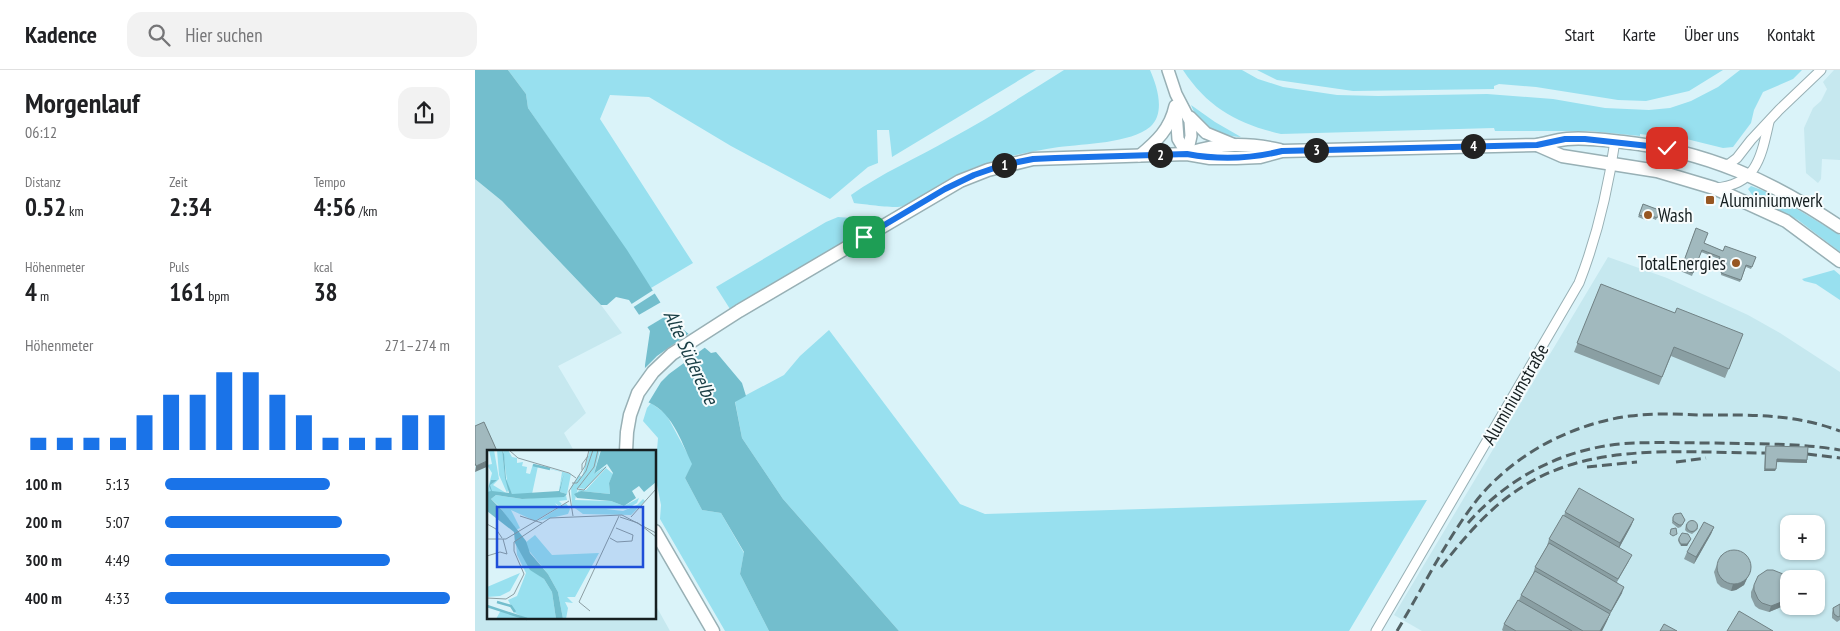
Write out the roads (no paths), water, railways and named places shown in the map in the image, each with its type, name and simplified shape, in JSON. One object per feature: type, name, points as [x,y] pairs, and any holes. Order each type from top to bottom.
[{"type":"main road","points":[[626,450],[628,421],[638,393],[653,372],[684,346],[739,311],[945,189],[974,175],[1003,165],[1033,159],[1187,154],[1210,158],[1236,158],[1260,157],[1282,151],[1537,145],[1565,139],[1615,141],[1667,148],[1724,165],[1749,175],[1785,194],[1840,228]]},
{"type":"main road","points":[[1187,154],[1211,146],[1236,145],[1260,145],[1282,151]]},
{"type":"main road","points":[[1537,145],[1562,156],[1657,171],[1714,188],[1786,221],[1840,262]]},
{"type":"main road","points":[[656,533],[713,631]]},
{"type":"street","points":[[1169,70],[1176,94],[1197,126],[1206,133],[1236,145]]},
{"type":"street","points":[[1724,165],[1737,158],[1779,110],[1821,70]]},
{"type":"street","points":[[1139,156],[1167,129],[1173,116],[1176,94]]},
{"type":"street","points":[[1175,106],[1178,139],[1187,154]]},
{"type":"street","points":[[1187,154],[1191,136],[1189,116]]},
{"type":"street","points":[[1714,188],[1735,184],[1749,175],[1762,149],[1769,122]]},
{"type":"street","name":"Aluminiumstraße","points":[[1376,631],[1579,283],[1603,206],[1615,141]]},
{"type":"water","name":"Alte Süderelbe","points":[[475,70],[508,70],[526,94],[528,108],[627,250],[671,319],[711,353],[716,352],[742,383],[746,396],[735,402],[742,438],[783,499],[899,631],[769,631],[740,574],[744,552],[721,513],[702,510],[685,478],[692,464],[679,436],[668,418],[661,411],[644,401],[645,365],[650,331],[629,300],[616,297],[607,305],[601,305],[502,201],[475,179]]},
{"type":"railway","points":[[1397,631],[1452,535],[1488,487],[1523,457],[1564,435],[1585,426],[1608,420],[1656,414],[1770,416],[1804,421],[1840,431]]},
{"type":"railway","points":[[1468,523],[1485,506],[1522,477],[1565,457],[1611,445],[1635,443],[1778,444],[1840,450]]},
{"type":"railway","points":[[1441,567],[1472,530],[1509,496],[1538,478],[1568,466],[1599,458],[1632,454],[1665,452],[1765,453]]},
{"type":"railway","points":[[1807,454],[1840,458]]},
{"type":"railway","points":[[1676,462],[1706,458]]},
{"type":"railway","points":[[1587,467],[1637,462]]},
{"type":"place","name":"Aluminiumwerk","points":[[1710,200]]},
{"type":"place","name":"Wash","points":[[1648,215]]},
{"type":"place","name":"TotalEnergies","points":[[1736,263]]}]
